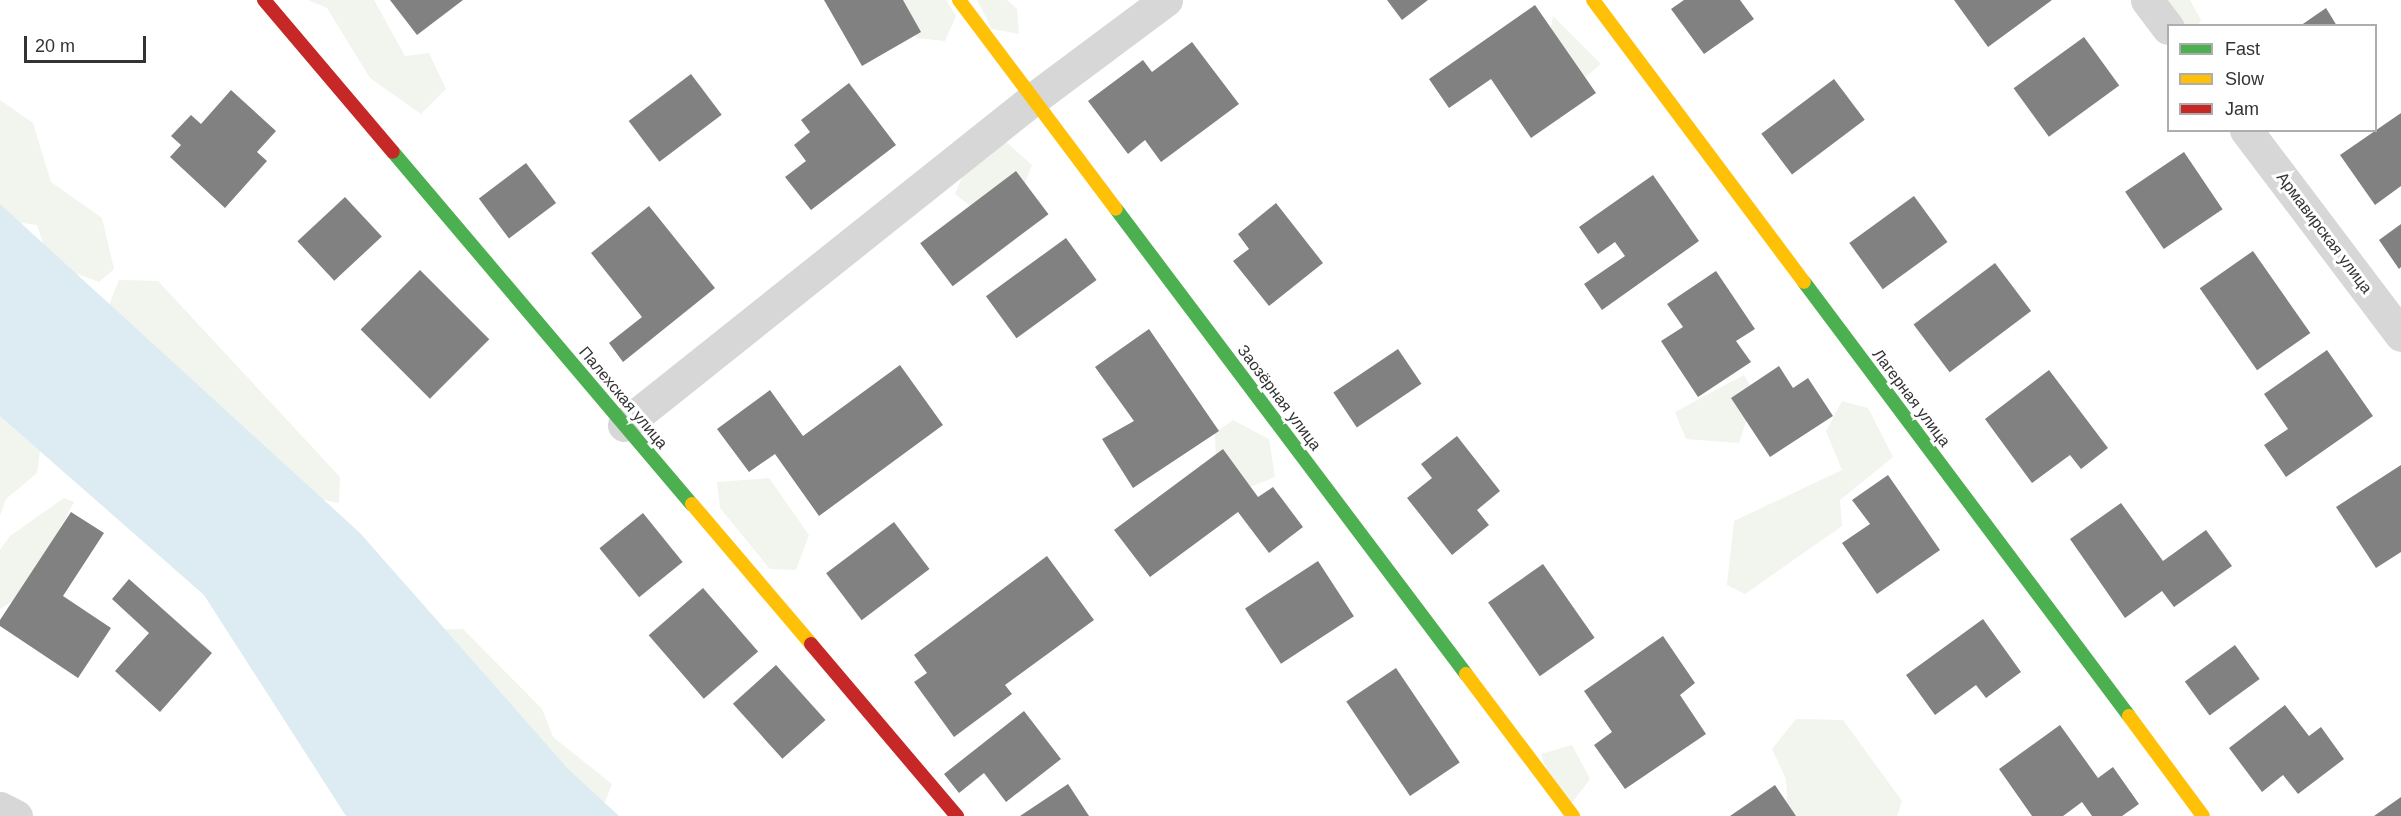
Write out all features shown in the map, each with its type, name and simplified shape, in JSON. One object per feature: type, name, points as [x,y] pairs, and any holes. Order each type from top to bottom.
[{"type":"street","name":"Палехская улица","points":[[264,0],[957,816]]},
{"type":"street","name":"Заозёрная улица","points":[[959,0],[1573,816]]},
{"type":"street","points":[[624,425],[1033,99],[1166,0]]},
{"type":"street","name":"Лагерная улица","points":[[1593,0],[2203,816]]},
{"type":"street","points":[[2147,0],[2167,25]]},
{"type":"street","name":"Армавирская улица","points":[[2248,132],[2401,334]]},
{"type":"street","points":[[0,808],[16,816]]},
{"type":"shaded area","points":[[308,0],[374,0],[405,56],[429,53],[446,89],[421,114],[370,78],[327,8]]},
{"type":"shaded area","points":[[891,0],[946,0],[956,16],[945,41],[917,38]]},
{"type":"shaded area","points":[[977,0],[1007,0],[1017,9],[1019,34],[992,29]]},
{"type":"shaded area","points":[[2151,0],[2190,0],[2201,20],[2199,24],[2167,24]]},
{"type":"shaded area","points":[[1553,16],[1601,64],[1572,88],[1544,66]]},
{"type":"shaded area","points":[[0,100],[33,123],[51,182],[102,218],[114,269],[99,282],[50,264],[37,225],[0,220]]},
{"type":"shaded area","points":[[1004,140],[1032,165],[1021,193],[974,209],[955,194],[972,153]]},
{"type":"shaded area","points":[[0,204],[360,533],[569,770],[619,816],[346,816],[204,595],[0,416]]},
{"type":"shaded area","points":[[119,280],[158,281],[340,477],[339,503],[303,496],[104,318]]},
{"type":"shaded area","points":[[1744,375],[1755,393],[1739,443],[1686,439],[1675,412]]},
{"type":"shaded area","points":[[1842,401],[1868,408],[1893,457],[1840,500],[1842,526],[1745,594],[1727,585],[1734,521],[1842,470],[1826,431]]},
{"type":"shaded area","points":[[0,404],[42,437],[37,473],[6,499],[0,516]]},
{"type":"shaded area","points":[[1233,420],[1269,439],[1275,477],[1244,489],[1216,469],[1215,433]]},
{"type":"shaded area","points":[[769,478],[809,535],[796,570],[770,569],[720,508],[717,482]]},
{"type":"shaded area","points":[[64,498],[74,502],[28,591],[0,609],[0,550],[10,536]]},
{"type":"shaded area","points":[[463,629],[542,709],[553,737],[612,784],[601,812],[421,630]]},
{"type":"shaded area","points":[[1796,719],[1843,720],[1902,801],[1897,816],[1788,816],[1786,779],[1772,749]]},
{"type":"shaded area","points":[[1572,745],[1590,779],[1562,816],[1541,754]]},
{"type":"building","points":[[390,0],[463,0],[417,35]]},
{"type":"building","points":[[824,0],[903,0],[921,32],[862,66]]},
{"type":"building","points":[[1387,0],[1428,0],[1402,20]]},
{"type":"building","points":[[1684,0],[1740,0],[1754,19],[1704,54],[1671,9]]},
{"type":"building","points":[[1954,0],[2052,0],[1988,47]]},
{"type":"building","points":[[1535,5],[1596,93],[1531,138],[1491,79],[1449,108],[1429,79]]},
{"type":"building","points":[[2326,8],[2336,24],[2303,24]]},
{"type":"building","points":[[2084,37],[2119,86],[2049,137],[2014,88]]},
{"type":"building","points":[[1192,42],[1239,104],[1161,162],[1145,140],[1128,154],[1088,101],[1143,60],[1152,72]]},
{"type":"building","points":[[691,74],[722,115],[659,162],[629,121]]},
{"type":"building","points":[[1834,79],[1865,120],[1792,174],[1761,134]]},
{"type":"building","points":[[849,83],[896,145],[811,210],[785,177],[806,161],[794,145],[810,132],[801,120]]},
{"type":"building","points":[[231,90],[276,131],[257,152],[267,161],[225,208],[170,157],[181,145],[171,136],[191,115],[201,124]]},
{"type":"building","points":[[2401,113],[2401,186],[2375,205],[2340,155],[2373,132],[2377,132],[2377,130]]},
{"type":"building","points":[[2184,152],[2223,209],[2164,249],[2125,192]]},
{"type":"building","points":[[526,163],[556,203],[509,238],[479,199]]},
{"type":"building","points":[[1016,171],[1048,214],[953,286],[920,243]]},
{"type":"building","points":[[1653,175],[1699,241],[1602,310],[1584,284],[1625,256],[1615,242],[1598,254],[1579,227]]},
{"type":"building","points":[[1914,196],[1948,242],[1883,289],[1849,243]]},
{"type":"building","points":[[345,197],[382,236],[334,281],[297,241]]},
{"type":"building","points":[[1276,203],[1323,263],[1269,306],[1233,261],[1249,249],[1238,234]]},
{"type":"building","points":[[649,206],[715,288],[623,362],[609,343],[642,317],[591,253]]},
{"type":"building","points":[[2401,224],[2401,267],[2399,269],[2379,240]]},
{"type":"building","points":[[1066,238],[1097,280],[1016,338],[986,296]]},
{"type":"building","points":[[2253,251],[2310,333],[2257,370],[2200,288]]},
{"type":"building","points":[[1995,263],[2031,311],[1950,372],[1914,324]]},
{"type":"building","points":[[420,270],[489,339],[430,399],[361,329]]},
{"type":"building","points":[[1716,271],[1755,329],[1736,341],[1751,362],[1698,397],[1661,341],[1683,327],[1667,304]]},
{"type":"building","points":[[1149,329],[1219,431],[1133,488],[1102,439],[1134,421],[1095,367]]},
{"type":"building","points":[[1398,349],[1421,384],[1357,427],[1333,393]]},
{"type":"building","points":[[2327,350],[2373,416],[2286,477],[2264,445],[2288,429],[2264,394]]},
{"type":"building","points":[[900,365],[943,425],[819,516],[775,454],[749,472],[717,429],[770,390],[803,436]]},
{"type":"building","points":[[1779,366],[1793,388],[1808,378],[1833,416],[1770,457],[1731,398]]},
{"type":"building","points":[[2049,370],[2108,448],[2081,469],[2070,455],[2032,483],[1985,419]]},
{"type":"building","points":[[1457,436],[1500,491],[1477,510],[1489,525],[1452,555],[1407,498],[1432,478],[1421,464]]},
{"type":"building","points":[[1223,449],[1258,497],[1273,487],[1303,527],[1269,553],[1238,512],[1150,577],[1114,530]]},
{"type":"building","points":[[2401,465],[2401,552],[2376,568],[2336,507]]},
{"type":"building","points":[[1888,475],[1940,550],[1877,594],[1842,543],[1870,524],[1852,500]]},
{"type":"building","points":[[2121,503],[2163,561],[2206,530],[2232,566],[2174,607],[2162,591],[2125,618],[2070,539]]},
{"type":"building","points":[[71,512],[104,533],[63,596],[111,628],[78,678],[0,626],[0,620]]},
{"type":"building","points":[[643,513],[683,562],[639,597],[599,548]]},
{"type":"building","points":[[894,522],[930,569],[862,620],[826,573]]},
{"type":"building","points":[[1047,556],[1094,620],[1005,685],[1012,694],[954,737],[914,682],[927,673],[914,655]]},
{"type":"building","points":[[1318,561],[1354,616],[1281,664],[1245,608]]},
{"type":"building","points":[[1543,564],[1595,638],[1540,676],[1488,602]]},
{"type":"building","points":[[129,579],[212,653],[160,712],[115,671],[149,633],[112,599]]},
{"type":"building","points":[[703,588],[758,651],[704,699],[649,635]]},
{"type":"building","points":[[1983,619],[2021,672],[1986,698],[1976,685],[1935,715],[1906,675]]},
{"type":"building","points":[[1663,636],[1695,683],[1680,695],[1706,734],[1625,789],[1594,745],[1612,732],[1584,691]]},
{"type":"building","points":[[2235,645],[2260,679],[2210,715],[2185,681]]},
{"type":"building","points":[[776,665],[826,720],[782,759],[733,704]]},
{"type":"building","points":[[1396,668],[1460,763],[1410,796],[1346,702]]},
{"type":"building","points":[[2285,705],[2309,736],[2321,727],[2344,759],[2298,794],[2283,775],[2262,792],[2229,748]]},
{"type":"building","points":[[1024,711],[1061,759],[1006,802],[984,773],[959,793],[944,774]]},
{"type":"building","points":[[2060,725],[2098,778],[2113,767],[2139,804],[2122,816],[2092,816],[2082,802],[2063,816],[2032,816],[1999,769]]},
{"type":"building","points":[[1068,784],[1089,816],[1020,816]]},
{"type":"building","points":[[1775,785],[1796,816],[1730,816]]},
{"type":"building","points":[[2401,797],[2401,816],[2374,816]]},
{"type":"traffic: fast","points":[[393,152],[692,504]]},
{"type":"traffic: fast","points":[[1116,209],[1466,674]]},
{"type":"traffic: fast","points":[[1804,282],[2129,716]]},
{"type":"traffic: slow","points":[[959,0],[1116,209]]},
{"type":"traffic: slow","points":[[1593,0],[1804,282]]},
{"type":"traffic: slow","points":[[692,504],[811,644]]},
{"type":"traffic: slow","points":[[1466,674],[1573,816]]},
{"type":"traffic: slow","points":[[2129,716],[2203,816]]},
{"type":"traffic: jam","points":[[264,0],[393,152]]},
{"type":"traffic: jam","points":[[811,644],[957,816]]}]
